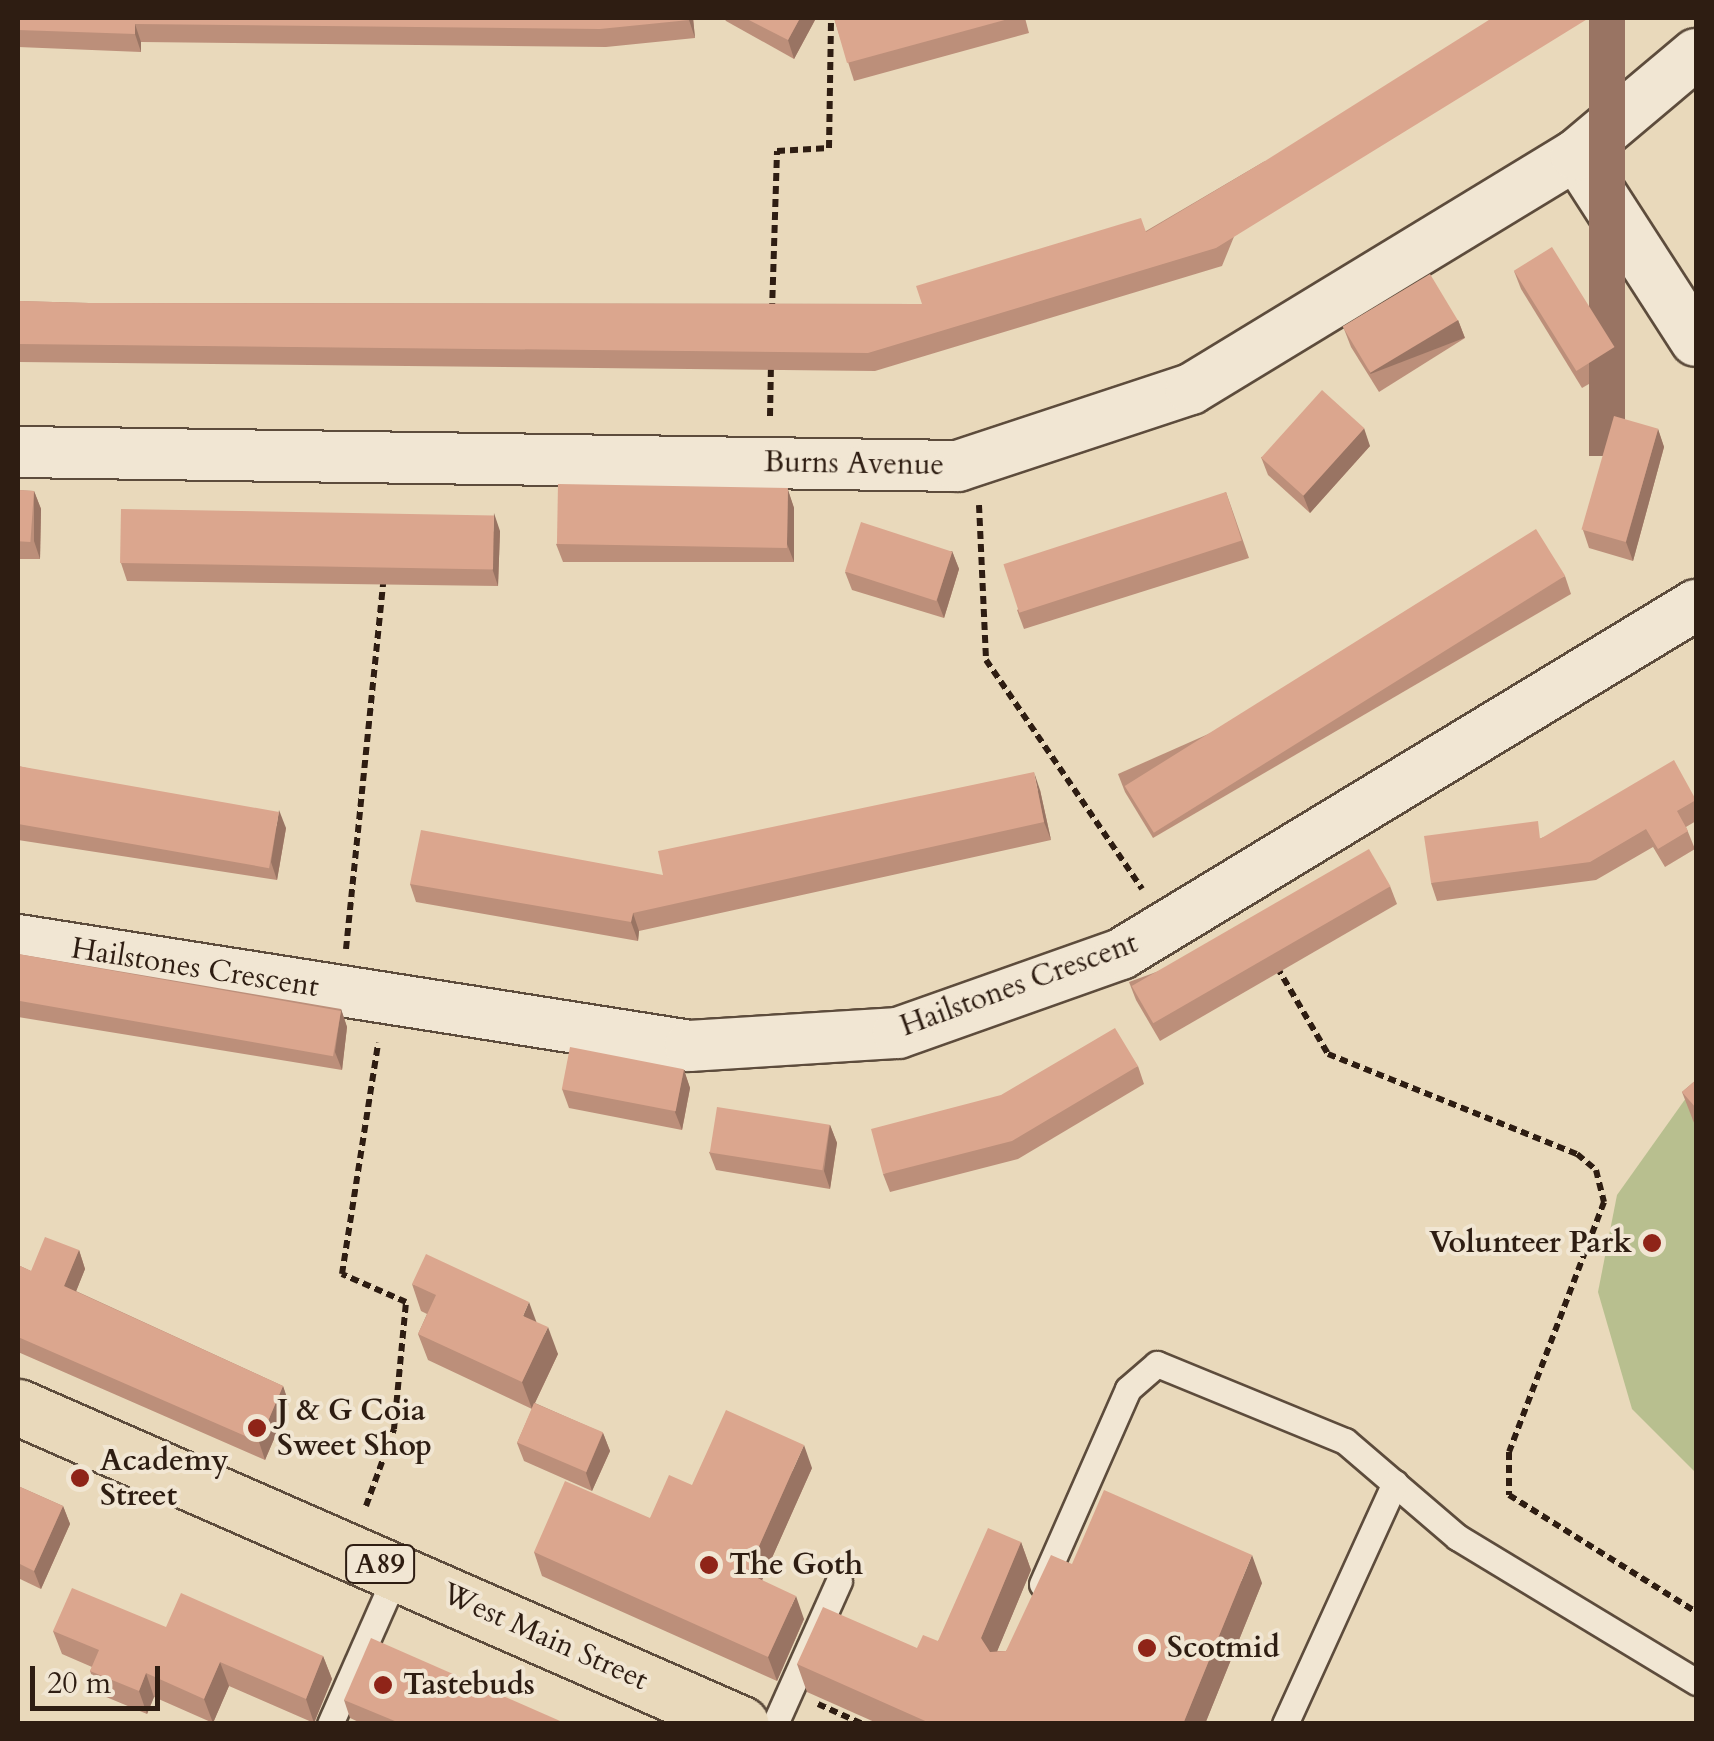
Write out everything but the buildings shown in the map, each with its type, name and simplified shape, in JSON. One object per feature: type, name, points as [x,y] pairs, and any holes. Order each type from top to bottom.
[{"type":"main road","name":"West Main Street","points":[[18,1407],[741,1724]]},
{"type":"street","name":"Burns Avenue","points":[[18,452],[768,462],[977,459],[1191,389],[1576,155],[1696,54]]},
{"type":"street","points":[[1576,155],[1696,341]]},
{"type":"street","name":"Hailstones Crescent","points":[[18,940],[690,1046],[898,1033],[1121,954],[1696,605]]},
{"type":"lane","points":[[1029,1614],[1144,1366],[1176,1368],[1345,1441],[1457,1537],[1696,1682]]},
{"type":"lane","points":[[1284,1724],[1395,1483]]},
{"type":"lane","points":[[330,1724],[373,1561]]},
{"type":"lane","points":[[775,1724],[839,1581]]},
{"type":"path","points":[[772,326],[776,150],[829,148],[831,18]]},
{"type":"path","points":[[768,462],[772,346]]},
{"type":"path","points":[[977,459],[986,660],[1168,926]]},
{"type":"path","points":[[373,1561],[394,1430],[406,1302],[342,1274],[363,994],[384,570]]},
{"type":"path","points":[[1270,954],[1328,1054],[1577,1154],[1596,1170],[1604,1202],[1510,1452],[1509,1495],[1696,1612]]},
{"type":"green space","name":"Volunteer Park","points":[[1696,1084],[1696,1473],[1632,1409],[1598,1292],[1617,1195]]},
{"type":"place","name":"Volunteer Park","points":[[1652,1243]]},
{"type":"place","name":"J & G Coia Sweet Shop","points":[[257,1428]]},
{"type":"place","name":"Academy Street","points":[[80,1478]]},
{"type":"place","name":"The Goth","points":[[709,1565]]},
{"type":"place","name":"Scotmid","points":[[1147,1648]]},
{"type":"place","name":"Tastebuds","points":[[383,1685]]}]
